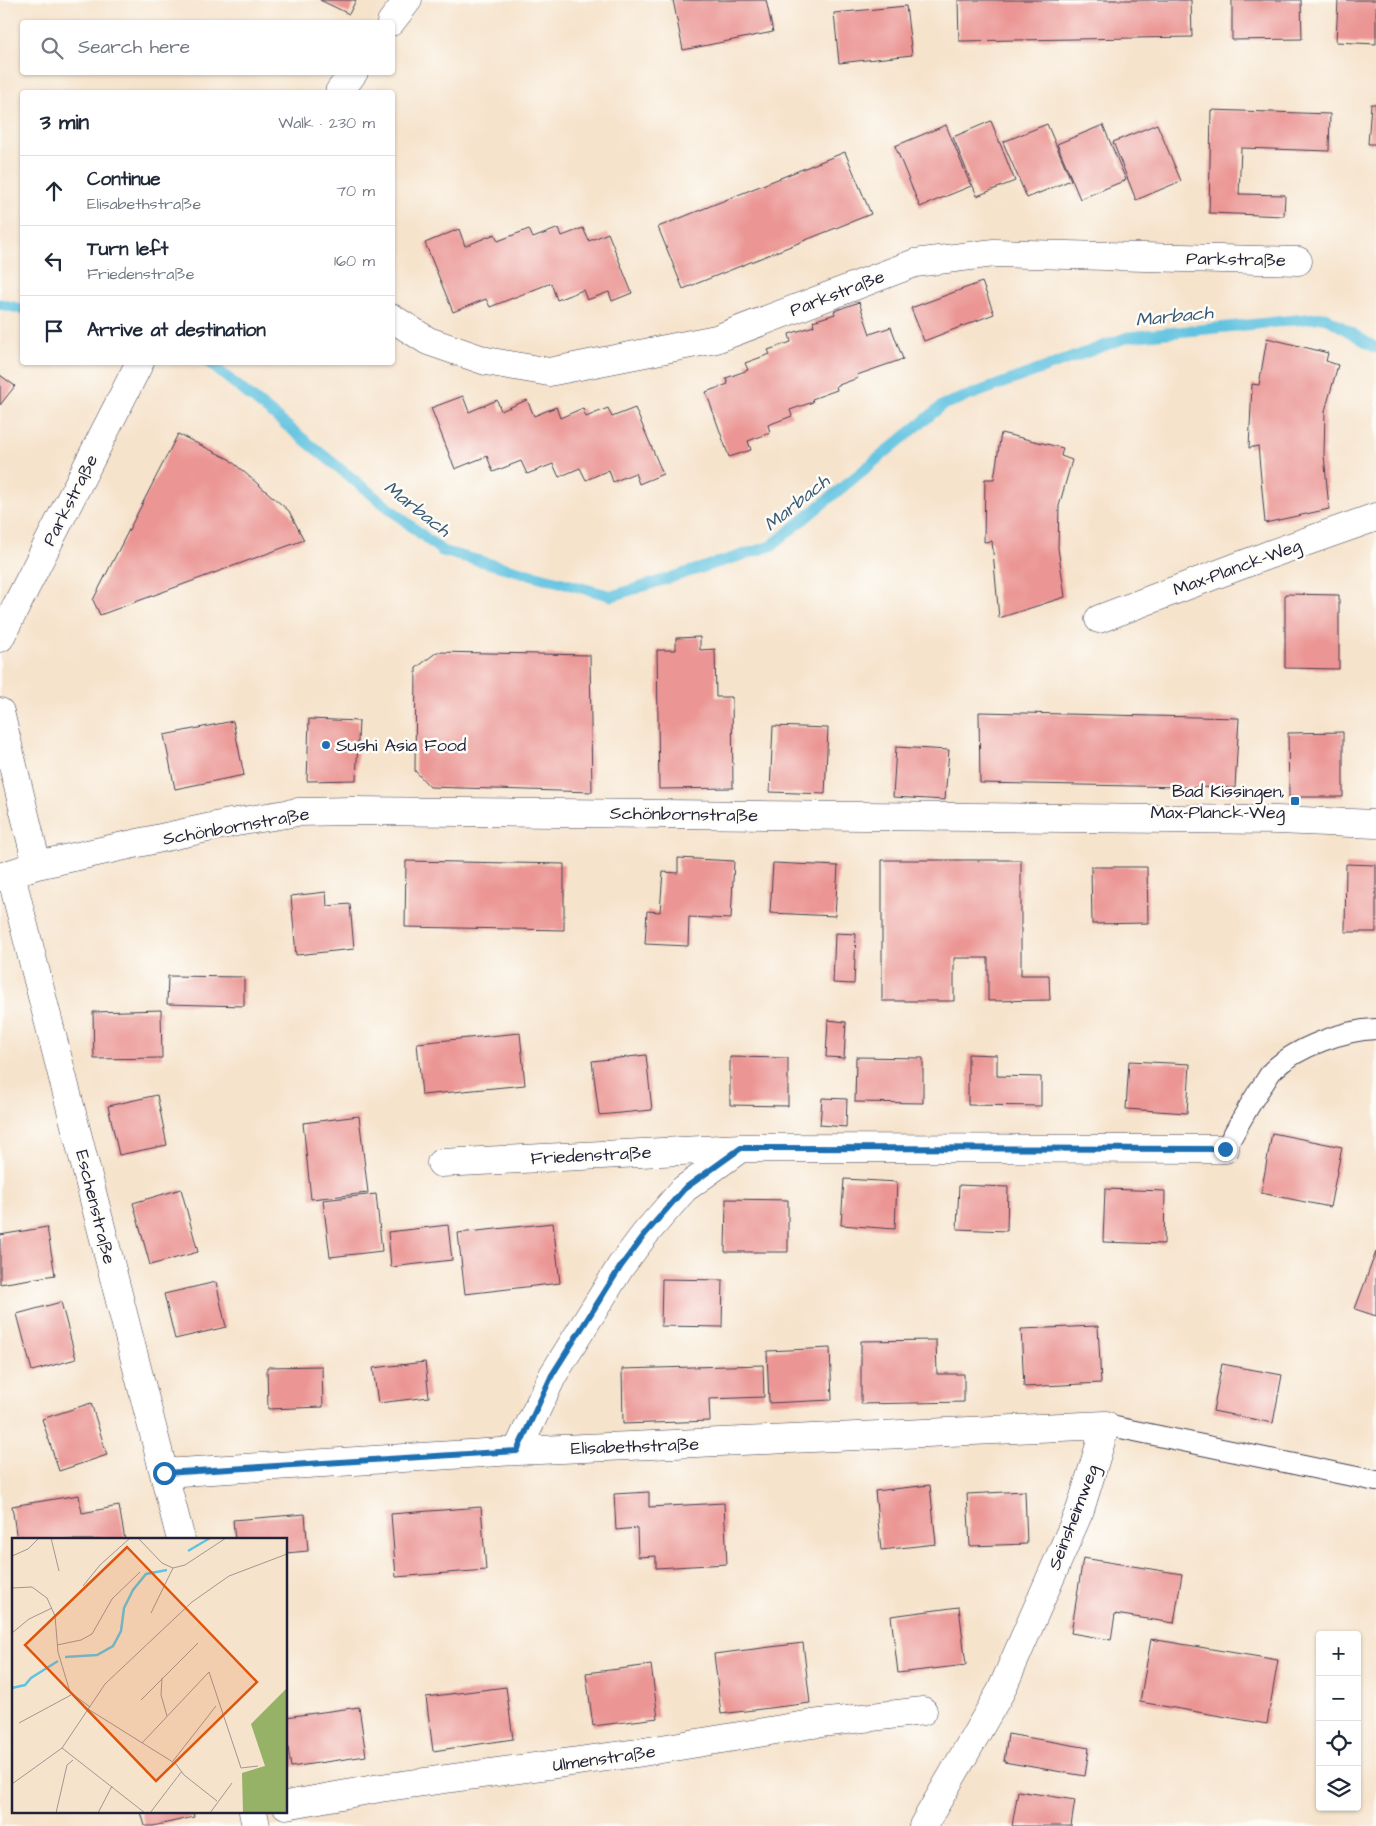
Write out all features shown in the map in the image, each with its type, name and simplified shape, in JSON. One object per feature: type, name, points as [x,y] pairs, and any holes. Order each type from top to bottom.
[{"type":"street","points":[[393,20],[408,0]]},
{"type":"street","points":[[340,90],[352,75]]},
{"type":"street","name":"Parkstraße","points":[[395,320],[428,342],[486,361],[549,372],[716,339],[915,263],[994,253],[1298,261]]},
{"type":"street","name":"Parkstraße","points":[[0,638],[138,365]]},
{"type":"street","name":"Max-Planck-Weg","points":[[1099,619],[1268,555],[1376,517]]},
{"type":"street","points":[[0,712],[37,865]]},
{"type":"street","name":"Schönbornstraße","points":[[5,876],[37,865],[230,823],[298,812],[362,811],[1247,820],[1376,824]]},
{"type":"street","name":"Eschenstraße","points":[[5,876],[180,1538]]},
{"type":"street","points":[[517,1451],[552,1375],[621,1266],[645,1234],[684,1189],[741,1148]]},
{"type":"street","name":"Friedenstraße","points":[[441,1163],[741,1148],[1225,1149]]},
{"type":"street","name":"Elisabethstraße","points":[[164,1473],[517,1451],[1106,1425]]},
{"type":"street","name":"Seinsheimweg","points":[[923,1826],[1001,1690],[1080,1510],[1106,1425]]},
{"type":"street","name":"Ulmenstraße","points":[[288,1804],[380,1788],[637,1753],[812,1724],[923,1711]]},
{"type":"lane","points":[[1225,1149],[1251,1102],[1273,1070],[1296,1053],[1326,1040],[1359,1030],[1376,1029]]},
{"type":"lane","points":[[1106,1425],[1376,1481]]},
{"type":"building","points":[[320,0],[356,0],[349,14]]},
{"type":"building","points":[[673,0],[766,0],[773,32],[683,50]]},
{"type":"building","points":[[958,0],[1191,0],[1192,37],[959,41]]},
{"type":"building","points":[[1232,0],[1301,0],[1302,39],[1232,40]]},
{"type":"building","points":[[1338,0],[1376,0],[1376,44],[1336,42]]},
{"type":"building","points":[[906,6],[912,55],[839,63],[834,13]]},
{"type":"building","points":[[1371,104],[1376,104],[1376,144],[1368,144]]},
{"type":"building","points":[[1211,110],[1330,114],[1329,151],[1241,148],[1239,194],[1285,195],[1284,216],[1209,213]]},
{"type":"building","points":[[991,121],[1015,181],[977,196],[953,137]]},
{"type":"building","points":[[1047,124],[1071,180],[1027,198],[1003,142]]},
{"type":"building","points":[[1157,124],[1181,181],[1136,200],[1113,142]]},
{"type":"building","points":[[946,125],[971,186],[920,207],[895,146]]},
{"type":"building","points":[[1103,125],[1126,180],[1080,199],[1057,144]]},
{"type":"building","points":[[845,152],[871,214],[683,289],[658,227]]},
{"type":"building","points":[[559,228],[562,236],[583,228],[589,241],[608,233],[632,293],[612,301],[609,292],[587,300],[583,290],[557,300],[551,283],[490,307],[486,299],[453,312],[425,243],[459,229],[465,246],[495,234],[498,241],[529,229],[533,238]]},
{"type":"building","points":[[982,282],[994,314],[924,341],[911,308]]},
{"type":"building","points":[[859,302],[870,334],[891,327],[903,359],[857,375],[858,378],[836,386],[837,390],[812,399],[813,402],[790,410],[792,416],[768,425],[770,433],[748,441],[751,450],[729,457],[706,392],[728,384],[726,378],[748,370],[745,363],[770,354],[768,350],[791,342],[789,334],[814,326],[813,321],[835,314],[834,311]]},
{"type":"building","points":[[1267,338],[1328,353],[1326,361],[1338,365],[1325,411],[1324,454],[1329,509],[1265,523],[1258,446],[1249,448],[1252,384],[1259,385]]},
{"type":"building","points":[[0,375],[15,386],[0,405]]},
{"type":"building","points":[[463,396],[469,412],[497,400],[501,411],[527,400],[534,416],[556,407],[560,418],[583,408],[586,417],[608,408],[612,417],[635,408],[663,474],[639,484],[635,473],[613,482],[609,470],[586,480],[580,468],[559,477],[553,464],[527,474],[521,461],[493,472],[487,456],[455,469],[431,408]]},
{"type":"building","points":[[1001,433],[1063,448],[1061,456],[1072,460],[1059,506],[1058,548],[1065,597],[999,618],[992,541],[984,542],[985,479],[994,479]]},
{"type":"building","points":[[178,434],[229,459],[289,511],[304,540],[100,615],[93,600]]},
{"type":"building","points":[[1285,594],[1339,595],[1339,669],[1285,668]]},
{"type":"building","points":[[700,637],[700,650],[715,649],[716,697],[732,697],[733,788],[659,789],[657,650],[676,650],[676,638]]},
{"type":"building","points":[[437,652],[590,655],[592,792],[430,787],[415,771],[416,668]]},
{"type":"building","points":[[979,712],[1239,718],[1235,788],[980,783]]},
{"type":"building","points":[[309,719],[359,721],[356,780],[307,781]]},
{"type":"building","points":[[233,721],[244,775],[175,789],[164,735]]},
{"type":"building","points":[[773,726],[828,728],[825,794],[770,792]]},
{"type":"building","points":[[1343,732],[1343,797],[1289,797],[1288,733]]},
{"type":"building","points":[[896,747],[949,750],[945,800],[893,797]]},
{"type":"building","points":[[678,858],[734,861],[731,919],[689,917],[688,946],[645,944],[647,911],[660,912],[663,872],[678,873]]},
{"type":"building","points":[[882,860],[1021,860],[1021,975],[1049,975],[1050,1000],[988,1001],[988,958],[954,958],[954,1001],[882,1001]]},
{"type":"building","points":[[406,861],[564,864],[564,930],[405,927]]},
{"type":"building","points":[[773,863],[838,866],[835,916],[770,913]]},
{"type":"building","points":[[1346,864],[1376,865],[1376,932],[1345,932]]},
{"type":"building","points":[[1091,867],[1147,867],[1148,923],[1092,924]]},
{"type":"building","points":[[326,892],[327,906],[350,904],[354,949],[296,955],[291,896]]},
{"type":"building","points":[[835,933],[856,934],[854,984],[833,983]]},
{"type":"building","points":[[168,976],[244,977],[244,1006],[167,1004]]},
{"type":"building","points":[[161,1010],[162,1058],[94,1059],[93,1012]]},
{"type":"building","points":[[828,1020],[846,1022],[844,1058],[826,1057]]},
{"type":"building","points":[[520,1033],[525,1085],[422,1095],[417,1043]]},
{"type":"building","points":[[968,1054],[997,1055],[997,1076],[1041,1077],[1041,1106],[968,1105]]},
{"type":"building","points":[[646,1055],[652,1110],[599,1115],[592,1061]]},
{"type":"building","points":[[730,1057],[788,1058],[788,1106],[730,1105]]},
{"type":"building","points":[[856,1057],[923,1058],[923,1103],[855,1102]]},
{"type":"building","points":[[1129,1061],[1190,1064],[1187,1113],[1126,1109]]},
{"type":"building","points":[[157,1095],[167,1145],[119,1155],[108,1106]]},
{"type":"building","points":[[822,1098],[847,1099],[846,1127],[820,1125]]},
{"type":"building","points":[[359,1116],[368,1193],[311,1199],[303,1123]]},
{"type":"building","points":[[1272,1133],[1342,1147],[1330,1207],[1261,1193]]},
{"type":"building","points":[[844,1179],[897,1182],[895,1229],[841,1225]]},
{"type":"building","points":[[959,1185],[1008,1187],[1007,1231],[957,1229]]},
{"type":"building","points":[[181,1189],[198,1252],[150,1265],[133,1203]]},
{"type":"building","points":[[1105,1189],[1165,1191],[1164,1244],[1103,1242]]},
{"type":"building","points":[[376,1194],[382,1251],[330,1257],[323,1200]]},
{"type":"building","points":[[726,1199],[788,1200],[788,1252],[725,1252]]},
{"type":"building","points":[[553,1223],[560,1283],[465,1294],[458,1233]]},
{"type":"building","points":[[448,1225],[452,1260],[391,1267],[388,1232]]},
{"type":"building","points":[[47,1227],[55,1275],[0,1284],[0,1235]]},
{"type":"building","points":[[1376,1252],[1376,1316],[1355,1309]]},
{"type":"building","points":[[662,1279],[723,1280],[722,1327],[661,1326]]},
{"type":"building","points":[[216,1282],[226,1327],[175,1339],[164,1294]]},
{"type":"building","points":[[61,1302],[76,1359],[32,1371],[17,1314]]},
{"type":"building","points":[[1098,1326],[1101,1383],[1024,1387],[1021,1329]]},
{"type":"building","points":[[936,1340],[937,1374],[964,1374],[964,1402],[861,1404],[861,1341]]},
{"type":"building","points":[[830,1348],[832,1400],[769,1403],[767,1351]]},
{"type":"building","points":[[425,1362],[429,1397],[378,1403],[373,1368]]},
{"type":"building","points":[[1222,1364],[1282,1375],[1273,1423],[1213,1411]]},
{"type":"building","points":[[763,1365],[764,1397],[709,1399],[710,1421],[623,1424],[622,1369]]},
{"type":"building","points":[[322,1366],[323,1407],[268,1409],[267,1367]]},
{"type":"building","points":[[91,1403],[107,1455],[59,1471],[42,1419]]},
{"type":"building","points":[[930,1485],[936,1544],[881,1550],[875,1491]]},
{"type":"building","points":[[1025,1491],[1027,1544],[970,1546],[967,1494]]},
{"type":"building","points":[[649,1492],[649,1507],[724,1503],[727,1564],[656,1568],[656,1556],[638,1557],[637,1528],[616,1530],[614,1494]]},
{"type":"building","points":[[79,1495],[82,1513],[119,1506],[125,1538],[17,1538],[12,1506]]},
{"type":"building","points":[[481,1507],[486,1570],[396,1577],[391,1514]]},
{"type":"building","points":[[305,1514],[308,1551],[288,1553],[288,1538],[235,1538],[233,1520]]},
{"type":"building","points":[[1083,1558],[1182,1574],[1174,1623],[1115,1614],[1111,1640],[1071,1633]]},
{"type":"building","points":[[959,1607],[966,1665],[898,1673],[891,1616]]},
{"type":"building","points":[[1151,1639],[1278,1660],[1267,1724],[1140,1702]]},
{"type":"building","points":[[803,1643],[810,1703],[721,1714],[714,1654]]},
{"type":"building","points":[[651,1665],[658,1718],[593,1726],[586,1673]]},
{"type":"building","points":[[506,1687],[513,1739],[433,1751],[426,1697]]},
{"type":"building","points":[[359,1707],[366,1756],[291,1767],[288,1748],[288,1717]]},
{"type":"building","points":[[1008,1734],[1089,1748],[1085,1776],[1004,1762]]},
{"type":"building","points":[[1018,1791],[1075,1800],[1071,1826],[1012,1826]]},
{"type":"building","points":[[142,1814],[193,1814],[194,1817],[145,1826]]},
{"type":"waterway","name":"Marbach","points":[[0,304],[20,309]]},
{"type":"waterway","name":"Marbach","points":[[212,365],[442,551],[612,596],[771,546],[943,405],[1128,337],[1325,317],[1376,348]]},
{"type":"place","name":"Sushi Asia Food","points":[[326,745]]},
{"type":"place","name":"Bad Kissingen, Max-Planck-Weg","points":[[1295,801]]},
{"type":"route","points":[[164,1473],[517,1451],[552,1375],[621,1266],[645,1234],[684,1189],[741,1148],[1225,1149]]}]
